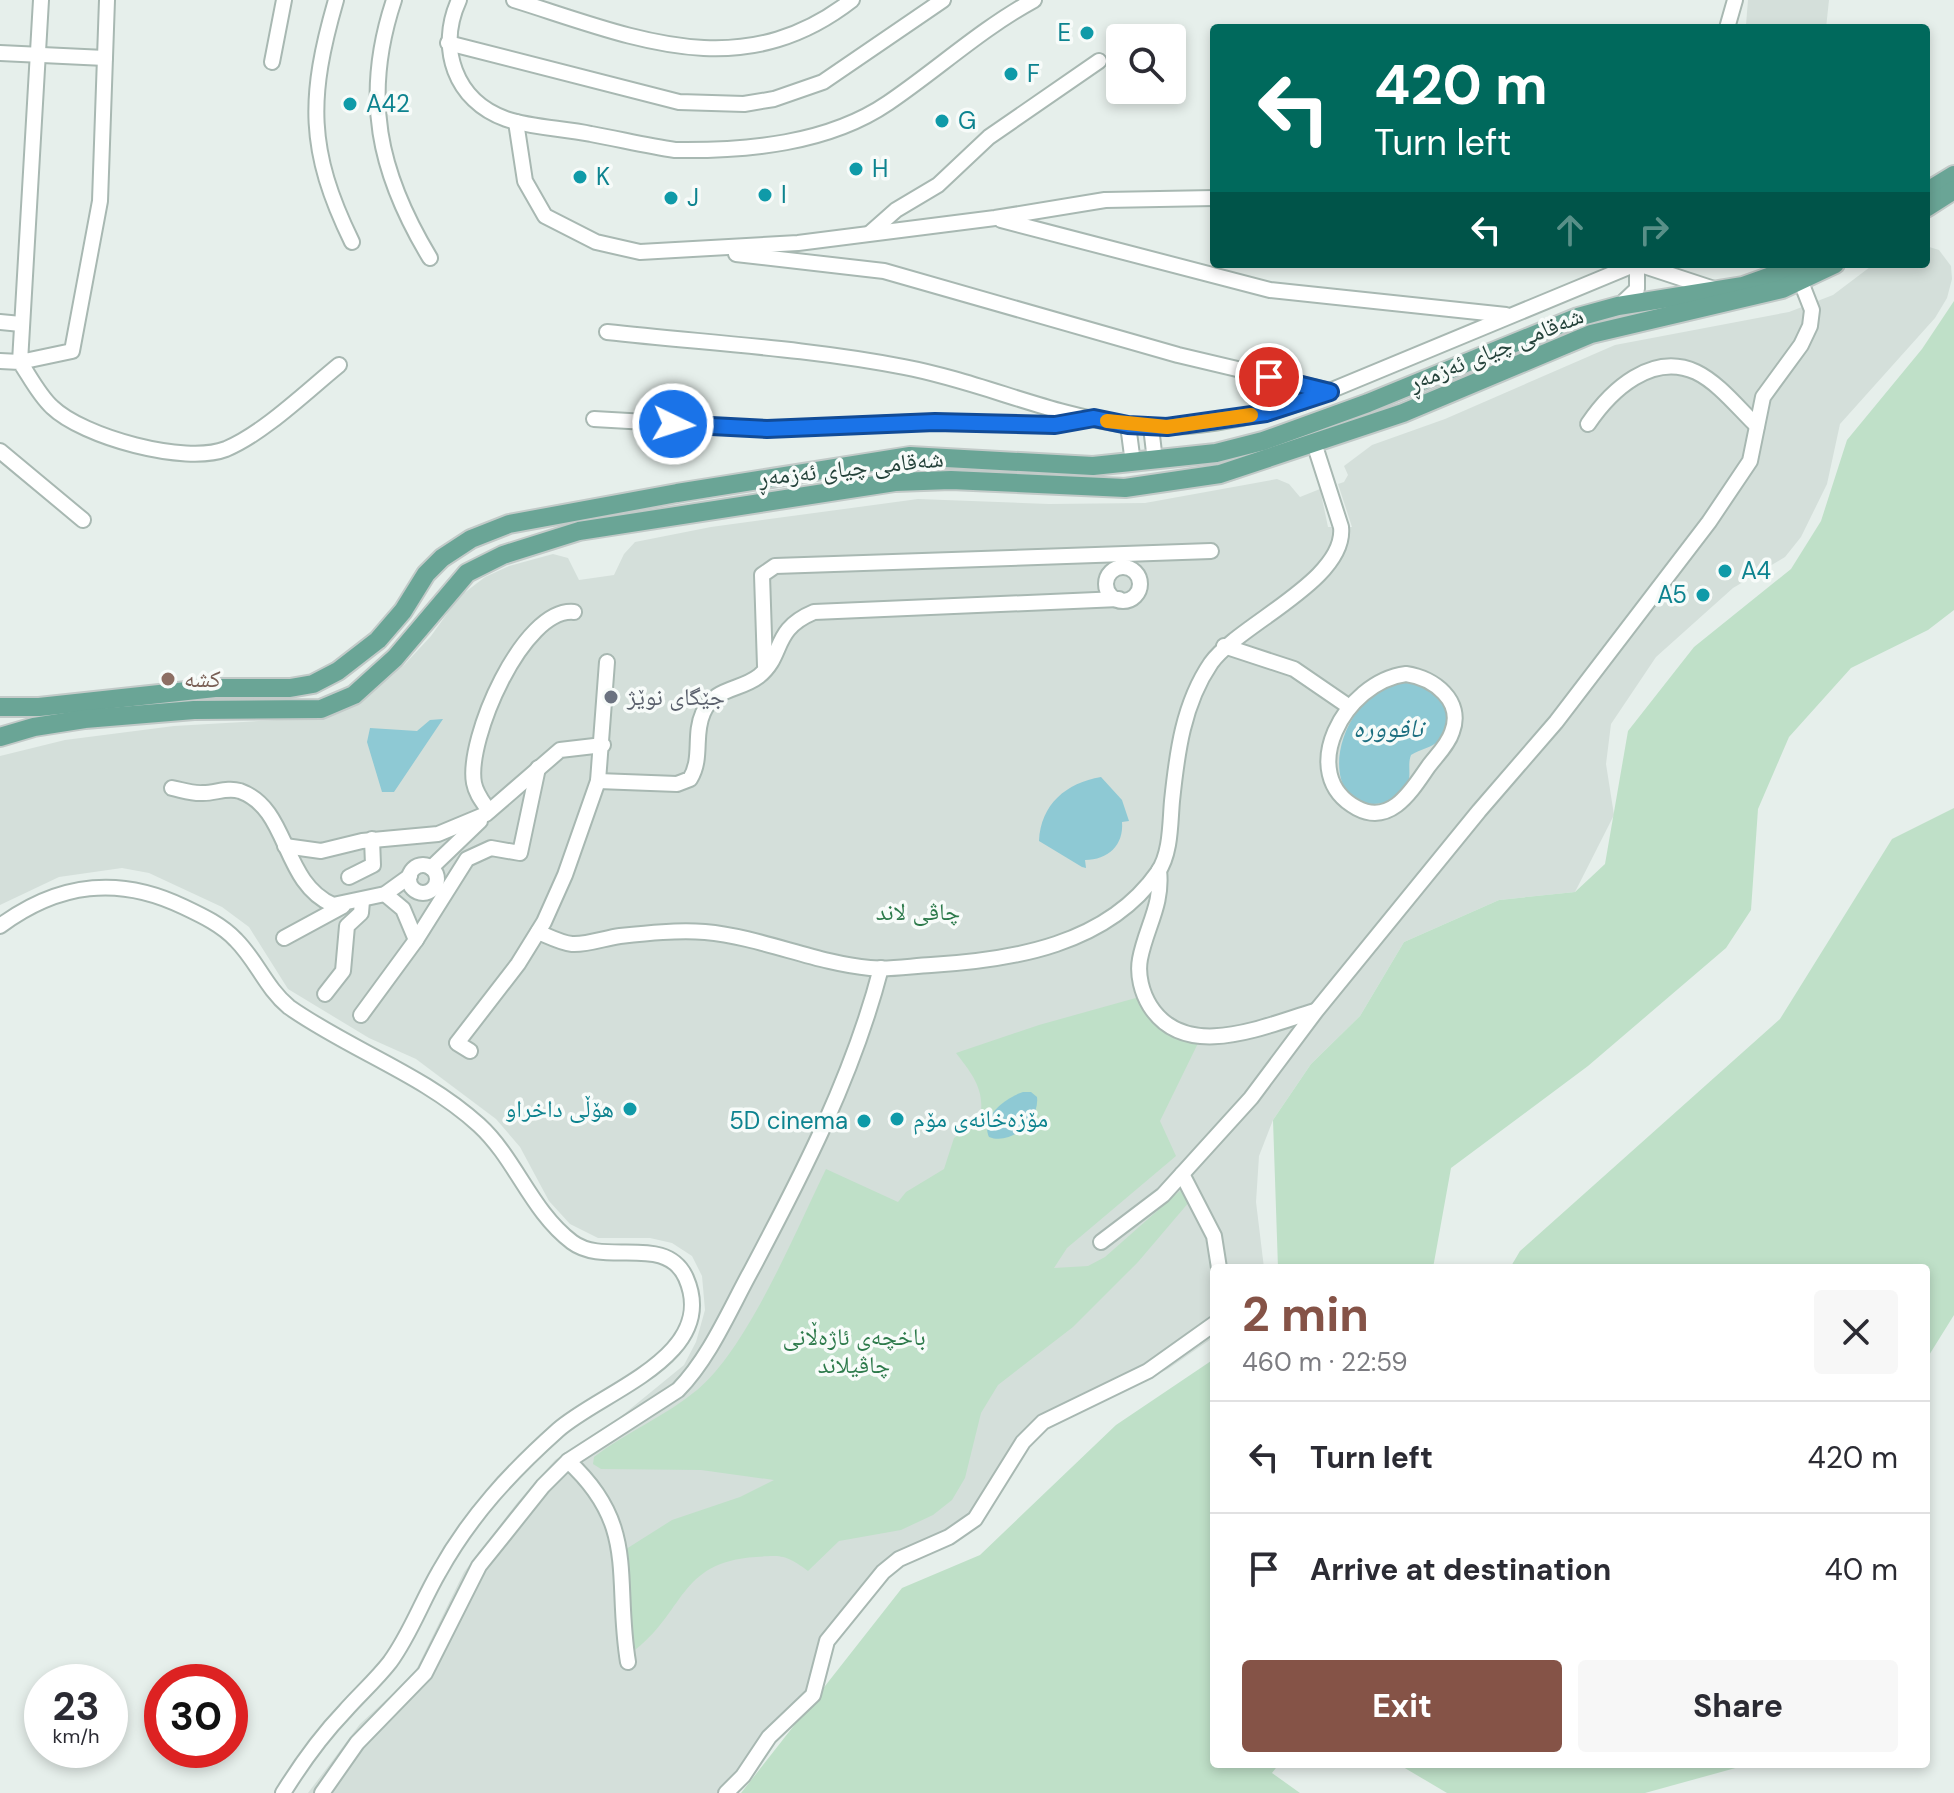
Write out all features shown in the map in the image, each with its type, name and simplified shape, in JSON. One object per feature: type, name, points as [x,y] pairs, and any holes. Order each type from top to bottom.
[{"type":"main road","points":[[1930,190],[1954,175]]},
{"type":"main road","points":[[1930,205],[1954,190]]},
{"type":"main road","name":"شەقامی چیای ئەزمەڕ","points":[[0,737],[34,727],[85,719],[194,710],[321,709],[354,695],[395,658],[467,573],[503,555],[605,526],[911,481],[1125,488],[1243,469],[1403,413],[1591,334],[1720,298],[1767,279],[1803,273]]},
{"type":"main road","name":"شەقامی چیای ئەزمەڕ","points":[[0,707],[39,707],[215,688],[290,688],[313,684],[347,665],[378,640],[403,611],[426,574],[442,558],[471,539],[509,524],[677,493],[910,456],[1093,466],[1216,453],[1263,441],[1383,397],[1567,321],[1618,306],[1720,298]]},
{"type":"street","points":[[41,0],[20,362],[52,408],[83,427],[149,449],[198,454],[225,449],[244,438],[339,365]]},
{"type":"street","points":[[0,361],[20,362],[72,351],[100,201],[107,0]]},
{"type":"street","points":[[272,62],[284,0]]},
{"type":"street","points":[[336,0],[321,62],[317,148],[331,198],[352,242]]},
{"type":"street","points":[[394,0],[378,63],[377,120],[389,178],[430,258]]},
{"type":"street","points":[[459,0],[452,14],[448,43],[453,68],[468,94],[486,109],[516,122],[675,150],[757,146],[817,135],[887,104],[984,30],[1034,0]]},
{"type":"street","points":[[514,0],[641,39],[714,50],[748,48],[790,37],[825,19],[852,0]]},
{"type":"street","points":[[448,43],[679,102],[744,104],[787,95],[823,82],[943,0]]},
{"type":"street","points":[[1728,24],[1735,0]]},
{"type":"street","points":[[0,53],[105,58]]},
{"type":"street","points":[[868,234],[896,210],[938,185],[989,137],[1099,61]]},
{"type":"street","points":[[516,122],[525,181],[545,216],[573,233],[615,248],[660,253],[868,234],[1105,200],[1210,198]]},
{"type":"street","points":[[995,218],[1270,290],[1510,315]]},
{"type":"street","points":[[706,250],[884,271],[1178,355],[1330,392]]},
{"type":"street","points":[[607,332],[877,362],[932,373],[1094,418],[1151,427],[1266,413],[1330,392],[1626,268]]},
{"type":"street","points":[[1618,306],[1634,294],[1638,283],[1637,268]]},
{"type":"street","points":[[1647,268],[1720,298]]},
{"type":"street","points":[[1101,1242],[1163,1195],[1251,1098],[1316,1011],[1556,722],[1709,522],[1750,461],[1763,397],[1801,345],[1810,326],[1812,310],[1803,273]]},
{"type":"street","points":[[1601,277],[1628,276],[1638,283]]},
{"type":"street","points":[[0,322],[21,324]]},
{"type":"street","points":[[1588,424],[1601,405],[1622,385],[1644,372],[1665,367],[1698,373],[1757,426]]},
{"type":"street","points":[[594,419],[767,429],[935,422],[1055,425],[1094,418]]},
{"type":"street","points":[[1128,425],[1133,463]]},
{"type":"street","points":[[1151,427],[1155,461]]},
{"type":"street","points":[[1314,443],[1341,527],[1341,541],[1320,572],[1302,589],[1224,646],[1202,680],[1187,712],[1179,748],[1167,848],[1159,870],[1160,905],[1140,956],[1139,972],[1148,1003],[1162,1019],[1181,1032],[1205,1037],[1243,1031],[1316,1011]]},
{"type":"street","points":[[0,451],[83,520]]},
{"type":"street","points":[[765,669],[761,579],[771,567],[1211,551]]},
{"type":"street","points":[[598,781],[677,784],[690,779],[698,758],[700,720],[709,702],[721,693],[757,678],[791,625],[814,612],[1119,599]]},
{"type":"street","points":[[488,812],[473,780],[483,723],[492,699],[537,631],[554,614],[574,612]]},
{"type":"street","points":[[1224,646],[1294,669],[1348,706]]},
{"type":"street","points":[[470,1051],[457,1043],[518,964],[538,932],[565,875],[598,781],[607,662]]},
{"type":"street","points":[[1406,674],[1429,680],[1451,701],[1455,716],[1451,736],[1409,796],[1393,808],[1362,810],[1342,797],[1334,785],[1330,754],[1348,706],[1370,686],[1406,674]]},
{"type":"street","points":[[172,788],[199,794],[225,789],[245,793],[268,813],[295,869],[312,891],[333,905],[345,905],[385,894],[410,876],[416,867],[431,868],[488,812],[560,750],[603,745]]},
{"type":"street","points":[[361,1015],[416,940],[472,855],[491,848],[520,853],[538,768]]},
{"type":"street","points":[[285,846],[321,851],[372,839],[438,834],[488,812]]},
{"type":"street","points":[[349,877],[373,865],[372,839]]},
{"type":"street","points":[[410,876],[416,891],[429,892],[437,882],[431,868]]},
{"type":"street","points":[[538,932],[572,944],[657,933],[707,932],[881,968],[987,960],[1053,946],[1105,921],[1159,870]]},
{"type":"street","points":[[0,926],[45,899],[99,885],[146,892],[204,916],[236,940],[271,990],[289,1007],[436,1091],[477,1123],[500,1148],[546,1217],[575,1244],[597,1253],[660,1255],[680,1267],[689,1287],[689,1320],[677,1347],[659,1364],[562,1426],[500,1485],[456,1543],[390,1661],[322,1737],[283,1793]]},
{"type":"street","points":[[385,894],[403,909],[416,940]]},
{"type":"street","points":[[325,994],[343,971],[348,949],[346,930],[361,913],[362,901]]},
{"type":"street","points":[[284,938],[345,905]]},
{"type":"street","points":[[322,1793],[357,1743],[425,1673],[479,1566],[520,1512],[568,1461],[678,1390],[702,1361],[824,1126],[870,1011],[881,968]]},
{"type":"street","points":[[1182,1174],[1214,1236],[1218,1264]]},
{"type":"street","points":[[726,1793],[743,1776],[769,1737],[813,1695],[827,1641],[883,1572],[899,1559],[949,1537],[975,1519],[1023,1442],[1043,1422],[1133,1380],[1210,1327]]},
{"type":"street","points":[[568,1461],[598,1491],[615,1525],[628,1662]]},
{"type":"shaded area","points":[[1748,0],[1829,0],[1826,24],[1746,24]]},
{"type":"shaded area","name":"چاڤی لاند","points":[[1930,247],[1939,250],[1951,266],[1952,279],[1947,298],[1935,318],[1840,424],[1827,484],[1801,537],[1785,557],[1733,588],[1656,657],[1611,724],[1606,764],[1614,815],[1575,892],[1499,900],[1404,942],[1360,1016],[1311,1064],[1273,1120],[1259,1156],[1256,1202],[1264,1264],[1210,1264],[1210,1340],[1168,1369],[1049,1425],[1030,1440],[977,1522],[892,1571],[825,1649],[819,1686],[763,1748],[730,1793],[308,1793],[360,1724],[414,1674],[464,1572],[517,1503],[555,1460],[618,1419],[684,1365],[696,1342],[705,1310],[702,1276],[692,1256],[672,1243],[650,1238],[598,1238],[570,1224],[549,1201],[520,1147],[496,1119],[416,1059],[369,1038],[288,989],[249,927],[222,907],[149,873],[122,868],[59,877],[0,905],[0,756],[65,740],[174,726],[312,718],[348,706],[404,665],[431,636],[459,597],[485,577],[509,566],[553,554],[568,558],[579,580],[614,575],[624,554],[635,542],[711,527],[918,499],[1049,504],[1145,503],[1277,479],[1289,484],[1300,497],[1320,489],[1328,527],[1352,527],[1338,484],[1344,482],[1348,475],[1344,466],[1372,445],[1445,419],[1615,345],[1789,312],[1833,295],[1869,268],[1930,268]]},
{"type":"green space","points":[[1954,301],[1954,610],[1928,630],[1851,668],[1789,737],[1758,809],[1751,910],[1726,948],[1588,1066],[1451,1168],[1434,1264],[1278,1264],[1273,1120],[1311,1064],[1360,1016],[1404,942],[1499,900],[1575,892],[1605,864],[1628,731],[1694,647],[1791,569],[1821,521],[1847,440],[1922,349]]},
{"type":"green space","points":[[1954,808],[1954,1315],[1930,1354],[1930,1264],[1512,1264],[1520,1251],[1780,1019],[1892,839]]},
{"type":"green space","name":"باخچەی ئاژەڵانی چاڤیلاند","points":[[1150,994],[1177,1026],[1203,1033],[1160,1121],[1176,1156],[1067,1248],[1054,1268],[1088,1266],[1105,1257],[1182,1189],[1190,1201],[1138,1262],[1073,1327],[998,1385],[981,1413],[965,1478],[952,1500],[933,1515],[901,1530],[839,1541],[808,1571],[789,1559],[772,1556],[730,1561],[711,1568],[696,1579],[649,1638],[631,1653],[623,1551],[672,1520],[740,1497],[774,1480],[701,1470],[601,1469],[593,1464],[594,1457],[685,1399],[716,1371],[769,1287],[826,1169],[898,1202],[906,1192],[944,1169],[954,1138],[979,1121],[981,1111],[977,1084],[956,1053],[1039,1025]]},
{"type":"green space","points":[[1210,1362],[1210,1768],[1276,1768],[1272,1773],[1300,1793],[741,1793],[902,1588],[980,1555],[1116,1425]]},
{"type":"green space","points":[[1405,1768],[1736,1768],[1645,1793],[1447,1793]]},
{"type":"water","name":"نافوورە","points":[[1407,681],[1426,689],[1442,703],[1448,721],[1446,730],[1436,743],[1411,755],[1408,782],[1400,794],[1383,803],[1361,802],[1347,791],[1340,773],[1340,751],[1348,728],[1361,707],[1381,690]]},
{"type":"water","points":[[443,719],[394,792],[382,792],[367,742],[370,728],[417,731],[430,720]]},
{"type":"water","points":[[1101,777],[1122,800],[1129,821],[1122,822],[1120,838],[1113,850],[1101,857],[1085,860],[1086,868],[1039,841],[1041,828],[1050,806],[1058,797],[1077,784]]},
{"type":"water","points":[[1023,1092],[1031,1092],[1037,1097],[1037,1106],[1029,1122],[1006,1138],[989,1137],[988,1122],[996,1109]]},
{"type":"slow traffic","points":[[1107,421],[1167,427],[1251,415]]},
{"type":"place","name":"E","points":[[1087,33]]},
{"type":"place","name":"F","points":[[1011,74]]},
{"type":"place","name":"A42","points":[[350,104]]},
{"type":"place","name":"G","points":[[942,121]]},
{"type":"place","name":"H","points":[[856,169]]},
{"type":"place","name":"K","points":[[580,177]]},
{"type":"place","name":"I","points":[[765,195]]},
{"type":"place","name":"J","points":[[671,198]]},
{"type":"place","name":"A4","points":[[1725,571]]},
{"type":"place","name":"A5","points":[[1703,595]]},
{"type":"place","name":"كشه","points":[[168,679]]},
{"type":"place","name":"جێگای نوێژ","points":[[611,697]]},
{"type":"place","name":"هۆڵی داخراو","points":[[630,1109]]},
{"type":"place","name":"مۆزەخانەی مۆم","points":[[897,1119]]},
{"type":"place","name":"5D cinema","points":[[864,1121]]},
{"type":"route","points":[[673,424],[736,429],[935,422],[1055,425],[1094,418],[1128,425],[1167,427],[1266,413],[1330,392],[1269,377]]}]
